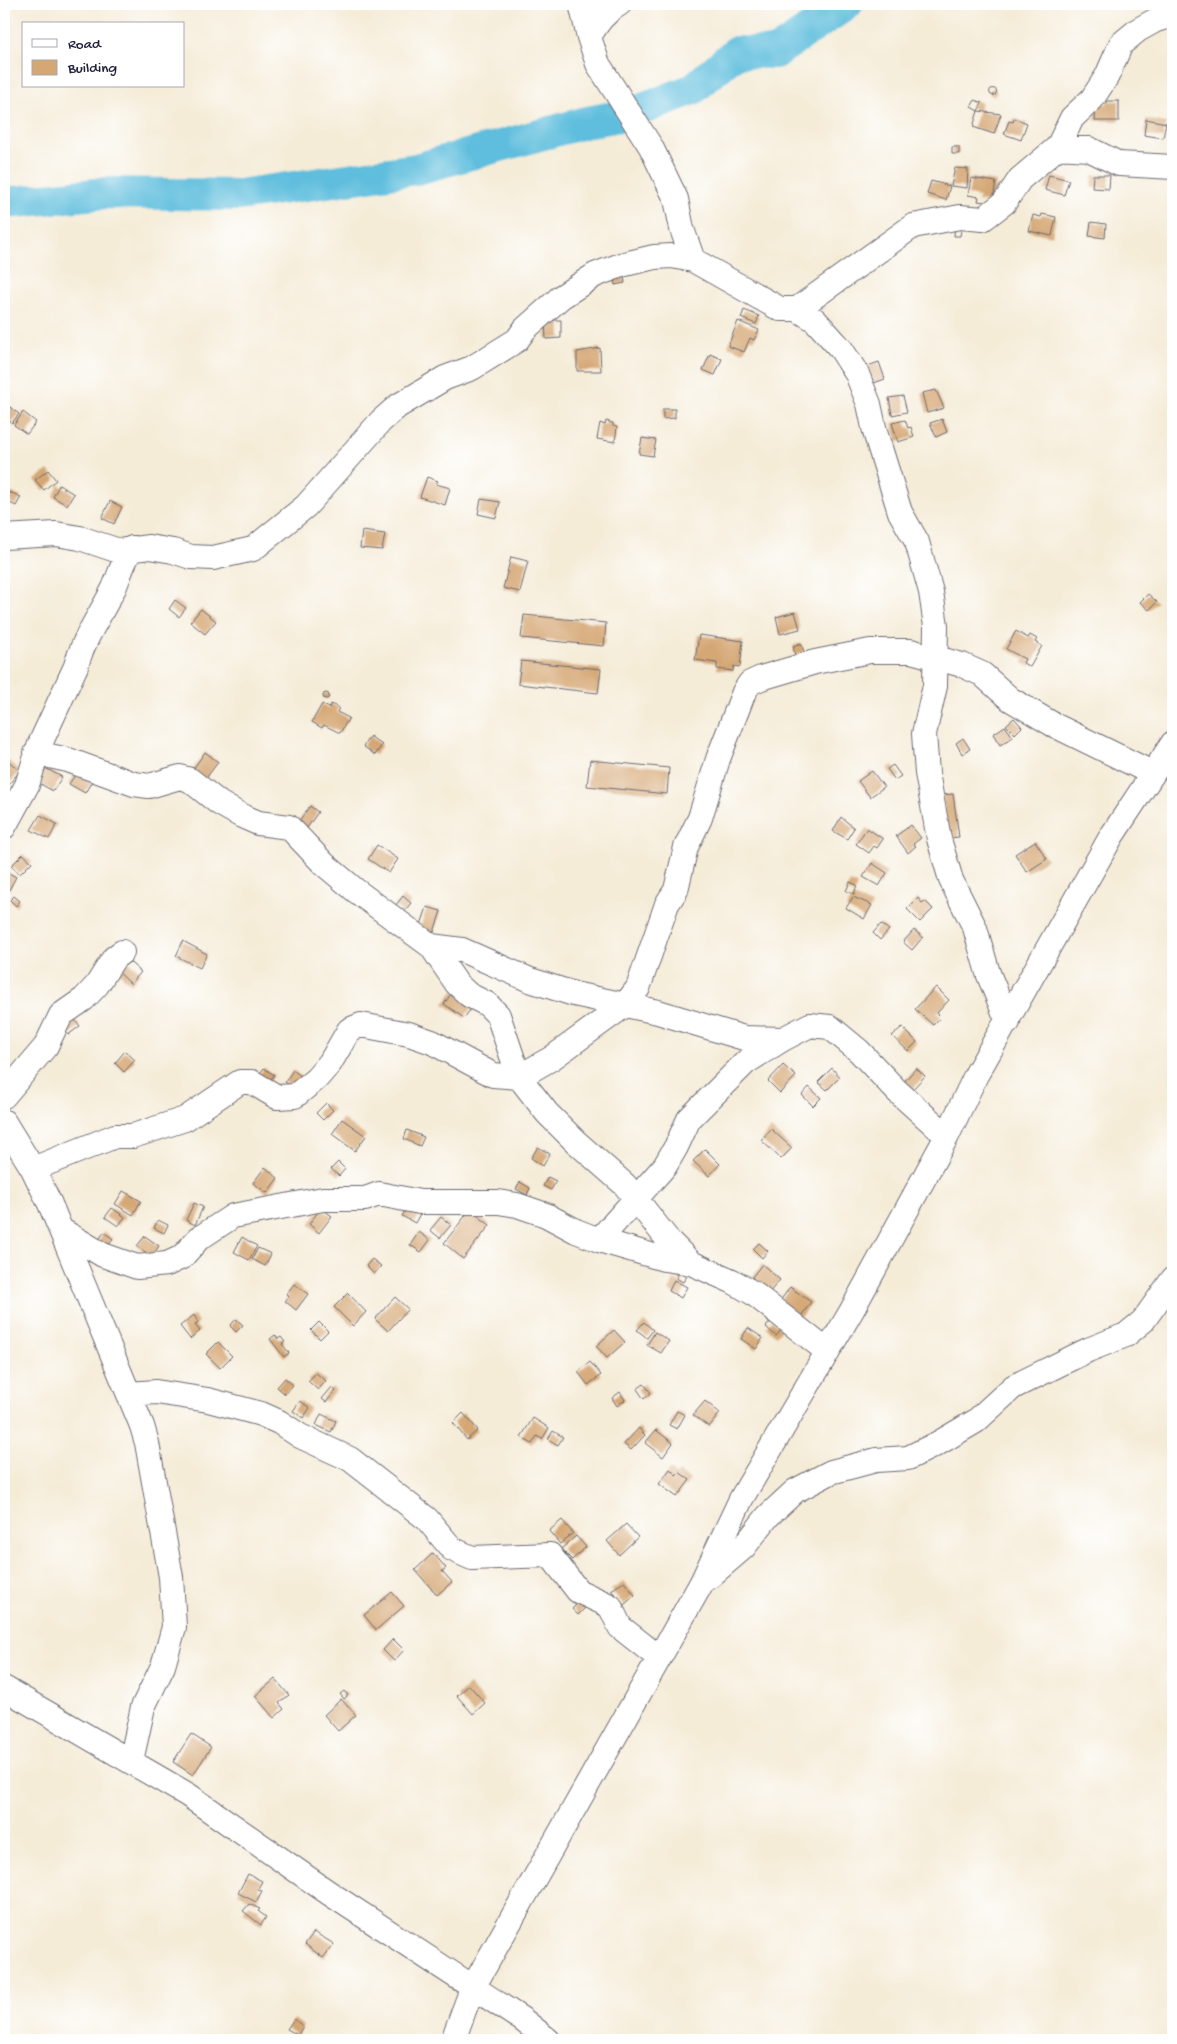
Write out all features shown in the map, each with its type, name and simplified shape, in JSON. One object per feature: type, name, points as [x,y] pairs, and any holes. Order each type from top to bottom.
[{"type":"street","points":[[582,4],[589,37],[598,64],[651,147],[676,200],[682,229],[693,260]]},
{"type":"street","points":[[589,37],[608,10],[619,4]]},
{"type":"street","points":[[797,309],[912,226],[960,217],[984,219],[1004,203],[1020,179],[1058,147],[1072,118],[1092,99],[1107,76],[1121,44],[1138,30],[1156,20],[1173,15]]},
{"type":"street","points":[[1058,147],[1089,149],[1119,164],[1173,167]]},
{"type":"street","points":[[4,537],[56,534],[80,538],[118,551],[149,547],[173,551],[192,557],[213,558],[253,549],[306,506],[381,421],[398,406],[445,378],[472,368],[517,340],[525,329],[561,297],[595,275],[621,266],[654,257],[672,256],[693,260],[780,309],[797,309],[815,320],[841,349],[857,374],[869,404],[875,432],[900,512],[917,542],[931,592],[936,626],[937,658],[935,686],[924,734],[927,773],[940,839],[951,880],[966,914],[975,928],[988,973],[1008,1022]]},
{"type":"street","points":[[4,827],[27,785],[36,753],[76,666],[80,651],[114,587],[122,563],[132,548]]},
{"type":"street","points":[[33,1169],[115,1136],[133,1136],[185,1119],[240,1082],[252,1082],[277,1097],[295,1096],[316,1079],[330,1063],[349,1030],[361,1025],[409,1034],[432,1042],[493,1075],[519,1077],[552,1058],[626,1004],[638,988],[667,904],[676,890],[682,874],[686,846],[700,818],[718,758],[744,692],[750,683],[760,678],[815,662],[870,651],[911,651],[982,674],[1010,699],[1054,725],[1152,773]]},
{"type":"street","points":[[453,2040],[472,1989],[658,1657],[701,1584],[741,1499],[828,1352],[947,1136],[976,1075],[1008,1022],[1111,837],[1173,743]]},
{"type":"street","points":[[36,753],[68,760],[134,784],[149,786],[180,777],[190,780],[219,803],[240,815],[258,823],[289,827],[324,864],[355,890],[431,946],[457,984],[469,995],[487,1004],[498,1015],[519,1077],[547,1113],[575,1141],[625,1185],[668,1240],[692,1263]]},
{"type":"street","points":[[431,946],[462,950],[530,980],[574,994],[658,1012],[744,1038],[783,1039]]},
{"type":"street","points":[[4,1096],[46,1046],[60,1015],[84,999],[97,985],[114,958],[122,952]]},
{"type":"street","points":[[599,1240],[665,1166],[689,1119],[701,1106],[746,1062],[810,1025],[830,1027],[860,1051],[897,1091],[947,1136]]},
{"type":"street","points":[[4,1122],[33,1169],[61,1230],[129,1394],[147,1443],[174,1602],[174,1627],[170,1645],[144,1707],[131,1761]]},
{"type":"street","points":[[61,1230],[103,1256],[137,1267],[167,1264],[182,1257],[198,1240],[232,1216],[323,1199],[365,1199],[378,1194],[420,1202],[498,1202],[517,1205],[546,1215],[576,1232],[664,1259],[692,1263],[732,1281],[753,1293],[828,1352]]},
{"type":"street","points":[[701,1584],[743,1548],[768,1516],[795,1491],[831,1472],[876,1460],[908,1458],[937,1444],[976,1421],[1013,1387],[1088,1350],[1126,1336],[1143,1321],[1173,1279]]},
{"type":"street","points":[[129,1394],[156,1392],[208,1400],[260,1414],[279,1422],[300,1436],[350,1459],[427,1519],[452,1548],[472,1558],[550,1555],[578,1591],[610,1606],[620,1627],[658,1657]]},
{"type":"street","points":[[4,1688],[188,1796],[472,1989],[523,2020],[548,2040]]},
{"type":"building","points":[[993,89],[996,92],[993,95],[990,92]]},
{"type":"building","points":[[975,100],[982,103],[978,111],[971,107]]},
{"type":"building","points":[[1107,101],[1119,101],[1119,121],[1095,121],[1096,103],[1107,104]]},
{"type":"building","points":[[978,111],[1001,114],[994,134],[973,127]]},
{"type":"building","points":[[1014,118],[1027,123],[1021,140],[1004,134],[1009,121],[1013,122]]},
{"type":"building","points":[[1146,119],[1166,123],[1163,138],[1144,135]]},
{"type":"building","points":[[952,147],[959,147],[959,154],[952,154]]},
{"type":"building","points":[[955,168],[968,169],[967,188],[951,186]]},
{"type":"building","points":[[1049,175],[1069,180],[1064,195],[1045,190]]},
{"type":"building","points":[[1093,175],[1110,175],[1109,189],[1092,188]]},
{"type":"building","points":[[971,178],[996,182],[992,203],[978,201],[979,197],[968,195]]},
{"type":"building","points":[[931,181],[950,186],[946,200],[927,194]]},
{"type":"building","points":[[1042,214],[1056,217],[1052,236],[1029,231],[1033,215],[1041,217]]},
{"type":"building","points":[[1091,222],[1106,224],[1105,238],[1089,236]]},
{"type":"building","points":[[955,224],[962,225],[960,236],[954,236]]},
{"type":"building","points":[[623,270],[625,283],[615,285],[613,271]]},
{"type":"building","points":[[744,310],[759,316],[756,324],[741,318]]},
{"type":"building","points":[[545,320],[561,320],[561,338],[546,339]]},
{"type":"building","points":[[738,321],[759,330],[754,340],[750,338],[744,352],[728,346]]},
{"type":"building","points":[[600,348],[601,371],[577,371],[577,352]]},
{"type":"building","points":[[710,354],[722,359],[715,375],[703,370]]},
{"type":"building","points":[[879,362],[885,379],[871,384],[865,367]]},
{"type":"building","points":[[936,390],[944,408],[927,413],[922,393]]},
{"type":"building","points":[[903,396],[907,412],[892,415],[889,398]]},
{"type":"building","points":[[6,404],[19,414],[12,423],[4,417]]},
{"type":"building","points":[[663,409],[675,409],[675,418],[663,419]]},
{"type":"building","points":[[23,412],[36,422],[27,434],[14,425]]},
{"type":"building","points":[[942,419],[947,432],[936,437],[930,423]]},
{"type":"building","points":[[905,420],[908,428],[911,427],[914,437],[898,442],[892,423]]},
{"type":"building","points":[[606,421],[613,423],[613,426],[617,427],[615,442],[597,439],[600,423],[605,425]]},
{"type":"building","points":[[642,438],[656,440],[653,456],[639,454]]},
{"type":"building","points":[[48,470],[56,480],[44,490],[35,480]]},
{"type":"building","points":[[427,477],[438,481],[436,484],[450,488],[445,505],[420,497]]},
{"type":"building","points":[[59,485],[74,494],[67,505],[53,497]]},
{"type":"building","points":[[10,492],[21,497],[16,506],[6,501]]},
{"type":"building","points":[[481,499],[500,502],[496,518],[478,514]]},
{"type":"building","points":[[110,501],[122,507],[114,524],[102,518]]},
{"type":"building","points":[[362,531],[385,534],[382,550],[360,548]]},
{"type":"building","points":[[511,557],[528,561],[520,592],[503,588]]},
{"type":"building","points":[[1148,594],[1157,602],[1149,610],[1140,602]]},
{"type":"building","points":[[175,600],[186,608],[179,617],[169,609]]},
{"type":"building","points":[[201,609],[216,621],[205,634],[190,622]]},
{"type":"building","points":[[795,612],[800,629],[780,634],[776,617]]},
{"type":"building","points":[[524,615],[606,623],[604,646],[521,638]]},
{"type":"building","points":[[1016,631],[1028,638],[1030,635],[1037,639],[1035,642],[1042,646],[1030,667],[1023,663],[1025,659],[1006,649]]},
{"type":"building","points":[[699,635],[743,641],[740,667],[734,666],[733,671],[717,669],[717,663],[695,660]]},
{"type":"building","points":[[801,643],[804,652],[795,655],[793,646]]},
{"type":"building","points":[[521,661],[601,669],[598,693],[518,684]]},
{"type":"building","points":[[326,693],[329,696],[326,699],[323,696]]},
{"type":"building","points":[[322,704],[329,708],[331,704],[339,708],[337,712],[349,718],[340,733],[324,725],[322,728],[312,722]]},
{"type":"building","points":[[1014,718],[1022,727],[1015,734],[1006,725]]},
{"type":"building","points":[[1005,726],[1013,737],[1000,745],[993,734]]},
{"type":"building","points":[[370,736],[382,745],[375,755],[363,746]]},
{"type":"building","points":[[963,738],[970,749],[962,754],[956,743]]},
{"type":"building","points":[[205,752],[218,762],[204,781],[191,772]]},
{"type":"building","points":[[4,757],[20,771],[9,784],[4,779]]},
{"type":"building","points":[[590,760],[669,768],[667,794],[587,786]]},
{"type":"building","points":[[893,765],[901,776],[895,780],[887,769]]},
{"type":"building","points":[[45,768],[62,777],[53,791],[37,782]]},
{"type":"building","points":[[872,771],[884,787],[870,797],[858,781]]},
{"type":"building","points":[[77,772],[92,781],[85,793],[69,784]]},
{"type":"building","points":[[953,794],[959,837],[948,838],[942,795]]},
{"type":"building","points":[[310,806],[318,812],[307,828],[298,822]]},
{"type":"building","points":[[40,815],[57,824],[49,839],[31,830]]},
{"type":"building","points":[[841,817],[854,828],[847,839],[833,831]]},
{"type":"building","points":[[911,825],[921,838],[913,844],[916,846],[908,853],[896,836]]},
{"type":"building","points":[[867,828],[883,839],[877,848],[874,846],[869,853],[856,844]]},
{"type":"building","points":[[1035,841],[1047,859],[1027,872],[1015,854]]},
{"type":"building","points":[[377,845],[398,859],[389,873],[368,859]]},
{"type":"building","points":[[23,854],[32,862],[20,874],[11,866]]},
{"type":"building","points":[[872,863],[887,873],[879,886],[863,877]]},
{"type":"building","points":[[4,870],[16,877],[9,890],[4,887]]},
{"type":"building","points":[[850,882],[857,885],[854,894],[846,891]]},
{"type":"building","points":[[14,896],[20,901],[16,906],[10,900]]},
{"type":"building","points":[[403,896],[411,903],[403,913],[395,906]]},
{"type":"building","points":[[853,897],[872,905],[864,919],[846,908]]},
{"type":"building","points":[[918,898],[922,903],[925,901],[933,909],[920,922],[907,909]]},
{"type":"building","points":[[427,907],[441,911],[434,932],[420,928]]},
{"type":"building","points":[[881,924],[889,930],[880,940],[873,933]]},
{"type":"building","points":[[914,930],[923,937],[912,950],[903,942]]},
{"type":"building","points":[[183,941],[207,954],[200,968],[176,956]]},
{"type":"building","points":[[124,957],[141,972],[131,984],[114,968]]},
{"type":"building","points":[[936,987],[949,1000],[937,1013],[941,1017],[933,1025],[915,1009]]},
{"type":"building","points":[[453,991],[473,1006],[464,1018],[444,1004]]},
{"type":"building","points":[[70,1014],[80,1026],[68,1035],[59,1023]]},
{"type":"building","points":[[902,1027],[917,1042],[908,1051],[892,1036]]},
{"type":"building","points":[[125,1051],[135,1060],[124,1072],[115,1063]]},
{"type":"building","points":[[783,1065],[796,1076],[780,1093],[768,1081]]},
{"type":"building","points":[[264,1068],[274,1075],[267,1085],[257,1077]]},
{"type":"building","points":[[832,1068],[840,1077],[827,1090],[818,1082]]},
{"type":"building","points":[[916,1068],[925,1076],[910,1092],[902,1084]]},
{"type":"building","points":[[293,1070],[302,1077],[295,1088],[285,1082]]},
{"type":"building","points":[[809,1087],[821,1098],[813,1106],[802,1095]]},
{"type":"building","points":[[326,1103],[333,1110],[323,1120],[316,1113]]},
{"type":"building","points":[[342,1119],[366,1136],[355,1151],[332,1134]]},
{"type":"building","points":[[771,1129],[792,1148],[781,1159],[761,1140]]},
{"type":"building","points":[[407,1130],[424,1137],[420,1146],[404,1139]]},
{"type":"building","points":[[538,1147],[550,1154],[543,1166],[531,1158]]},
{"type":"building","points":[[705,1149],[720,1164],[709,1176],[693,1161]]},
{"type":"building","points":[[338,1162],[345,1169],[339,1176],[331,1169]]},
{"type":"building","points":[[265,1167],[278,1178],[267,1193],[253,1183]]},
{"type":"building","points":[[548,1177],[556,1181],[551,1190],[543,1186]]},
{"type":"building","points":[[520,1182],[530,1188],[527,1195],[516,1189]]},
{"type":"building","points":[[123,1191],[141,1201],[133,1215],[115,1204]]},
{"type":"building","points":[[194,1203],[203,1207],[195,1225],[186,1220]]},
{"type":"building","points":[[409,1205],[421,1212],[415,1223],[402,1216]]},
{"type":"building","points":[[112,1208],[125,1217],[118,1226],[105,1217]]},
{"type":"building","points":[[321,1208],[332,1216],[319,1233],[309,1224]]},
{"type":"building","points":[[470,1210],[490,1225],[463,1259],[444,1243]]},
{"type":"building","points":[[441,1217],[451,1225],[440,1238],[430,1230]]},
{"type":"building","points":[[158,1220],[168,1225],[164,1233],[154,1228]]},
{"type":"building","points":[[104,1232],[113,1239],[107,1247],[98,1241]]},
{"type":"building","points":[[419,1232],[430,1240],[421,1252],[410,1245]]},
{"type":"building","points":[[145,1236],[159,1246],[152,1257],[137,1246]]},
{"type":"building","points":[[242,1237],[257,1246],[249,1260],[234,1252]]},
{"type":"building","points":[[759,1243],[768,1251],[762,1258],[753,1249]]},
{"type":"building","points":[[258,1248],[271,1254],[265,1266],[252,1259]]},
{"type":"building","points":[[372,1259],[381,1266],[374,1274],[366,1266]]},
{"type":"building","points":[[762,1264],[780,1280],[768,1294],[752,1277]]},
{"type":"building","points":[[681,1268],[689,1273],[683,1282],[676,1278]]},
{"type":"building","points":[[674,1280],[687,1287],[681,1298],[669,1291]]},
{"type":"building","points":[[294,1284],[308,1294],[296,1310],[285,1301],[289,1296],[286,1294]]},
{"type":"building","points":[[790,1287],[811,1302],[799,1319],[780,1301]]},
{"type":"building","points":[[348,1293],[366,1312],[353,1326],[334,1307]]},
{"type":"building","points":[[395,1297],[408,1309],[388,1331],[375,1319]]},
{"type":"building","points":[[194,1315],[198,1322],[195,1325],[200,1331],[190,1339],[180,1326]]},
{"type":"building","points":[[236,1319],[243,1325],[236,1332],[230,1326]]},
{"type":"building","points":[[772,1320],[782,1329],[776,1336],[766,1327]]},
{"type":"building","points":[[319,1322],[328,1331],[320,1339],[311,1330]]},
{"type":"building","points":[[644,1322],[653,1330],[647,1338],[637,1330]]},
{"type":"building","points":[[748,1328],[763,1338],[756,1349],[741,1339]]},
{"type":"building","points":[[614,1330],[625,1342],[607,1358],[596,1346]]},
{"type":"building","points":[[655,1332],[669,1341],[661,1353],[647,1345]]},
{"type":"building","points":[[275,1335],[278,1339],[281,1337],[285,1342],[282,1344],[289,1353],[284,1357],[270,1339]]},
{"type":"building","points":[[218,1342],[232,1356],[220,1368],[206,1354]]},
{"type":"building","points":[[590,1362],[601,1375],[588,1385],[578,1372]]},
{"type":"building","points":[[316,1373],[326,1381],[318,1390],[308,1381]]},
{"type":"building","points":[[285,1378],[293,1385],[285,1394],[277,1387]]},
{"type":"building","points":[[644,1384],[651,1393],[644,1399],[637,1389]]},
{"type":"building","points":[[332,1387],[336,1391],[326,1402],[322,1399]]},
{"type":"building","points":[[620,1392],[625,1400],[617,1406],[612,1398]]},
{"type":"building","points":[[300,1401],[310,1408],[303,1418],[293,1411]]},
{"type":"building","points":[[705,1401],[720,1413],[709,1427],[693,1415]]},
{"type":"building","points":[[677,1411],[685,1415],[677,1429],[669,1425]]},
{"type":"building","points":[[463,1413],[478,1430],[467,1440],[453,1423]]},
{"type":"building","points":[[321,1414],[336,1421],[331,1432],[316,1425]]},
{"type":"building","points":[[533,1418],[549,1428],[542,1439],[537,1436],[532,1444],[521,1437]]},
{"type":"building","points":[[639,1428],[645,1435],[631,1450],[624,1444]]},
{"type":"building","points":[[656,1430],[673,1443],[663,1457],[645,1443]]},
{"type":"building","points":[[553,1431],[563,1437],[558,1445],[548,1439]]},
{"type":"building","points":[[670,1469],[676,1475],[679,1472],[690,1480],[677,1497],[659,1484]]},
{"type":"building","points":[[562,1520],[573,1533],[560,1544],[549,1531]]},
{"type":"building","points":[[626,1524],[638,1537],[619,1555],[607,1541]]},
{"type":"building","points":[[576,1536],[586,1547],[572,1560],[561,1549]]},
{"type":"building","points":[[433,1553],[446,1568],[442,1571],[452,1582],[437,1595],[415,1570]]},
{"type":"building","points":[[624,1582],[635,1595],[624,1605],[611,1590]]},
{"type":"building","points":[[392,1592],[404,1606],[376,1630],[364,1615]]},
{"type":"building","points":[[582,1599],[588,1605],[578,1615],[572,1609]]},
{"type":"building","points":[[393,1639],[404,1650],[394,1661],[383,1650]]},
{"type":"building","points":[[275,1679],[289,1695],[279,1703],[284,1709],[274,1718],[255,1696]]},
{"type":"building","points":[[469,1685],[485,1703],[473,1714],[457,1696]]},
{"type":"building","points":[[344,1691],[348,1695],[344,1699],[340,1694]]},
{"type":"building","points":[[341,1699],[356,1715],[338,1731],[324,1715]]},
{"type":"building","points":[[191,1734],[211,1747],[193,1775],[173,1762]]},
{"type":"building","points":[[248,1874],[262,1881],[258,1889],[262,1891],[256,1902],[238,1893]]},
{"type":"building","points":[[249,1904],[260,1909],[258,1911],[266,1917],[261,1925],[243,1911]]},
{"type":"building","points":[[314,1932],[334,1944],[323,1958],[305,1944]]},
{"type":"building","points":[[294,2019],[303,2026],[298,2035],[287,2029]]},
{"type":"waterway","points":[[4,203],[106,193],[239,195],[416,169],[587,122],[630,114],[693,89],[736,52],[775,53],[847,4]]}]
